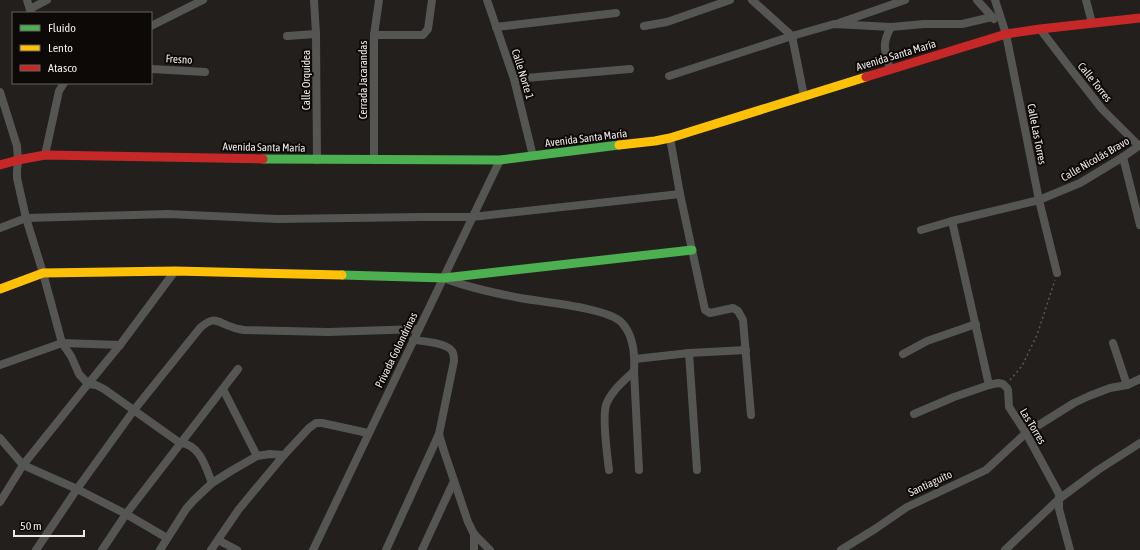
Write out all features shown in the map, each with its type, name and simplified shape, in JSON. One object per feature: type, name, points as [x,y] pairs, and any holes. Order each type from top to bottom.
[{"type":"main road","name":"Avenida Santa María","points":[[0,165],[45,155],[317,160],[500,160],[655,142],[1006,34],[1040,28],[1140,18]]},
{"type":"main road","points":[[0,288],[43,273],[175,271],[444,278],[692,250]]},
{"type":"street","points":[[27,0],[31,11],[47,0]]},
{"type":"street","points":[[152,26],[203,0]]},
{"type":"street","name":"Calle Orquídea","points":[[314,0],[316,34],[317,160]]},
{"type":"street","name":"Cerrada Jacarandas","points":[[374,160],[374,35],[379,0]]},
{"type":"street","points":[[374,35],[423,35],[428,29],[432,0]]},
{"type":"street","name":"Calle Norte 1","points":[[487,0],[514,79],[533,156]]},
{"type":"street","points":[[644,26],[667,22],[730,0]]},
{"type":"street","points":[[752,0],[792,36],[804,96]]},
{"type":"street","points":[[669,76],[905,0]]},
{"type":"street","points":[[977,0],[1006,34]]},
{"type":"street","name":"Calle Las Torres","points":[[995,0],[1006,34],[1039,200],[1057,273]]},
{"type":"street","points":[[1086,0],[1092,23]]},
{"type":"street","points":[[496,26],[616,13]]},
{"type":"street","points":[[834,24],[891,27],[924,24],[962,24],[992,17]]},
{"type":"street","points":[[890,69],[884,44],[891,27]]},
{"type":"street","name":"Calle Torres","points":[[1040,28],[1102,109],[1139,145]]},
{"type":"street","points":[[287,36],[316,34]]},
{"type":"street","name":"Fresno","points":[[152,69],[205,72]]},
{"type":"street","points":[[514,79],[630,69]]},
{"type":"street","points":[[56,84],[59,92]]},
{"type":"street","points":[[45,155],[59,92],[63,84]]},
{"type":"street","points":[[0,92],[17,146],[17,178],[26,218],[62,343],[71,356],[79,374],[88,384],[96,385],[104,389],[180,443],[187,443],[198,452],[212,483]]},
{"type":"street","points":[[670,138],[680,194],[705,310],[710,313],[733,308],[738,311],[743,320],[751,415]]},
{"type":"street","name":"Calle Nicolás Bravo","points":[[921,230],[1039,200],[1080,183],[1123,157],[1139,145]]},
{"type":"street","points":[[1123,157],[1140,225]]},
{"type":"street","name":"Privada Golondrinas","points":[[313,550],[500,160]]},
{"type":"street","points":[[0,228],[26,218],[168,214],[278,220],[472,217],[680,194]]},
{"type":"street","points":[[952,221],[989,385]]},
{"type":"street","points":[[0,502],[23,465],[120,345],[175,271]]},
{"type":"street","points":[[444,278],[465,286],[520,298],[596,311],[611,315],[622,322],[629,332],[635,359],[634,371],[639,470]]},
{"type":"street","points":[[36,550],[77,489],[134,410],[200,328],[208,322],[215,321],[244,330],[328,332],[418,329]]},
{"type":"street","points":[[903,354],[927,341],[976,324]]},
{"type":"street","points":[[386,550],[439,434],[454,361],[454,355],[449,348],[413,340]]},
{"type":"street","points":[[0,365],[62,343],[120,345]]},
{"type":"street","points":[[1113,343],[1127,385]]},
{"type":"street","points":[[635,359],[689,353],[746,350]]},
{"type":"street","points":[[689,353],[697,470]]},
{"type":"street","points":[[102,550],[126,514],[238,369]]},
{"type":"street","points":[[609,470],[605,415],[606,405],[612,394],[634,371]]},
{"type":"street","name":"Santiaguito","points":[[841,550],[907,507],[986,470],[1026,433],[1074,403],[1110,388],[1127,385],[1140,379]]},
{"type":"street","points":[[914,414],[989,385],[1001,383],[1005,386]]},
{"type":"street","name":"Las Torres","points":[[1005,386],[1008,390],[1009,407],[1026,433],[1059,495],[1059,509],[1070,550]]},
{"type":"street","points":[[223,389],[257,456]]},
{"type":"street","points":[[211,550],[239,509],[284,455],[309,428],[316,423],[322,422],[368,433]]},
{"type":"street","points":[[439,434],[468,522],[474,534],[490,550]]},
{"type":"street","points":[[0,438],[23,465],[77,489],[126,514],[167,538]]},
{"type":"street","points":[[1005,550],[1059,499],[1098,470],[1140,443]]},
{"type":"street","points":[[160,550],[186,509],[212,483],[257,456],[270,454],[284,455]]},
{"type":"street","points":[[422,550],[454,481]]},
{"type":"street","points":[[474,534],[474,550]]},
{"type":"street","points":[[218,540],[237,550]]},
{"type":"path","points":[[1005,386],[1022,366],[1037,335],[1057,273]]},
{"type":"traffic: fast","points":[[263,159],[500,160],[619,145]]},
{"type":"traffic: fast","points":[[342,275],[444,278],[692,250]]},
{"type":"traffic: slow","points":[[619,145],[670,138],[866,77]]},
{"type":"traffic: slow","points":[[0,289],[43,273],[175,271],[342,275]]},
{"type":"traffic: jam","points":[[866,77],[1006,34],[1140,18]]},
{"type":"traffic: jam","points":[[0,165],[45,155],[263,159]]}]
